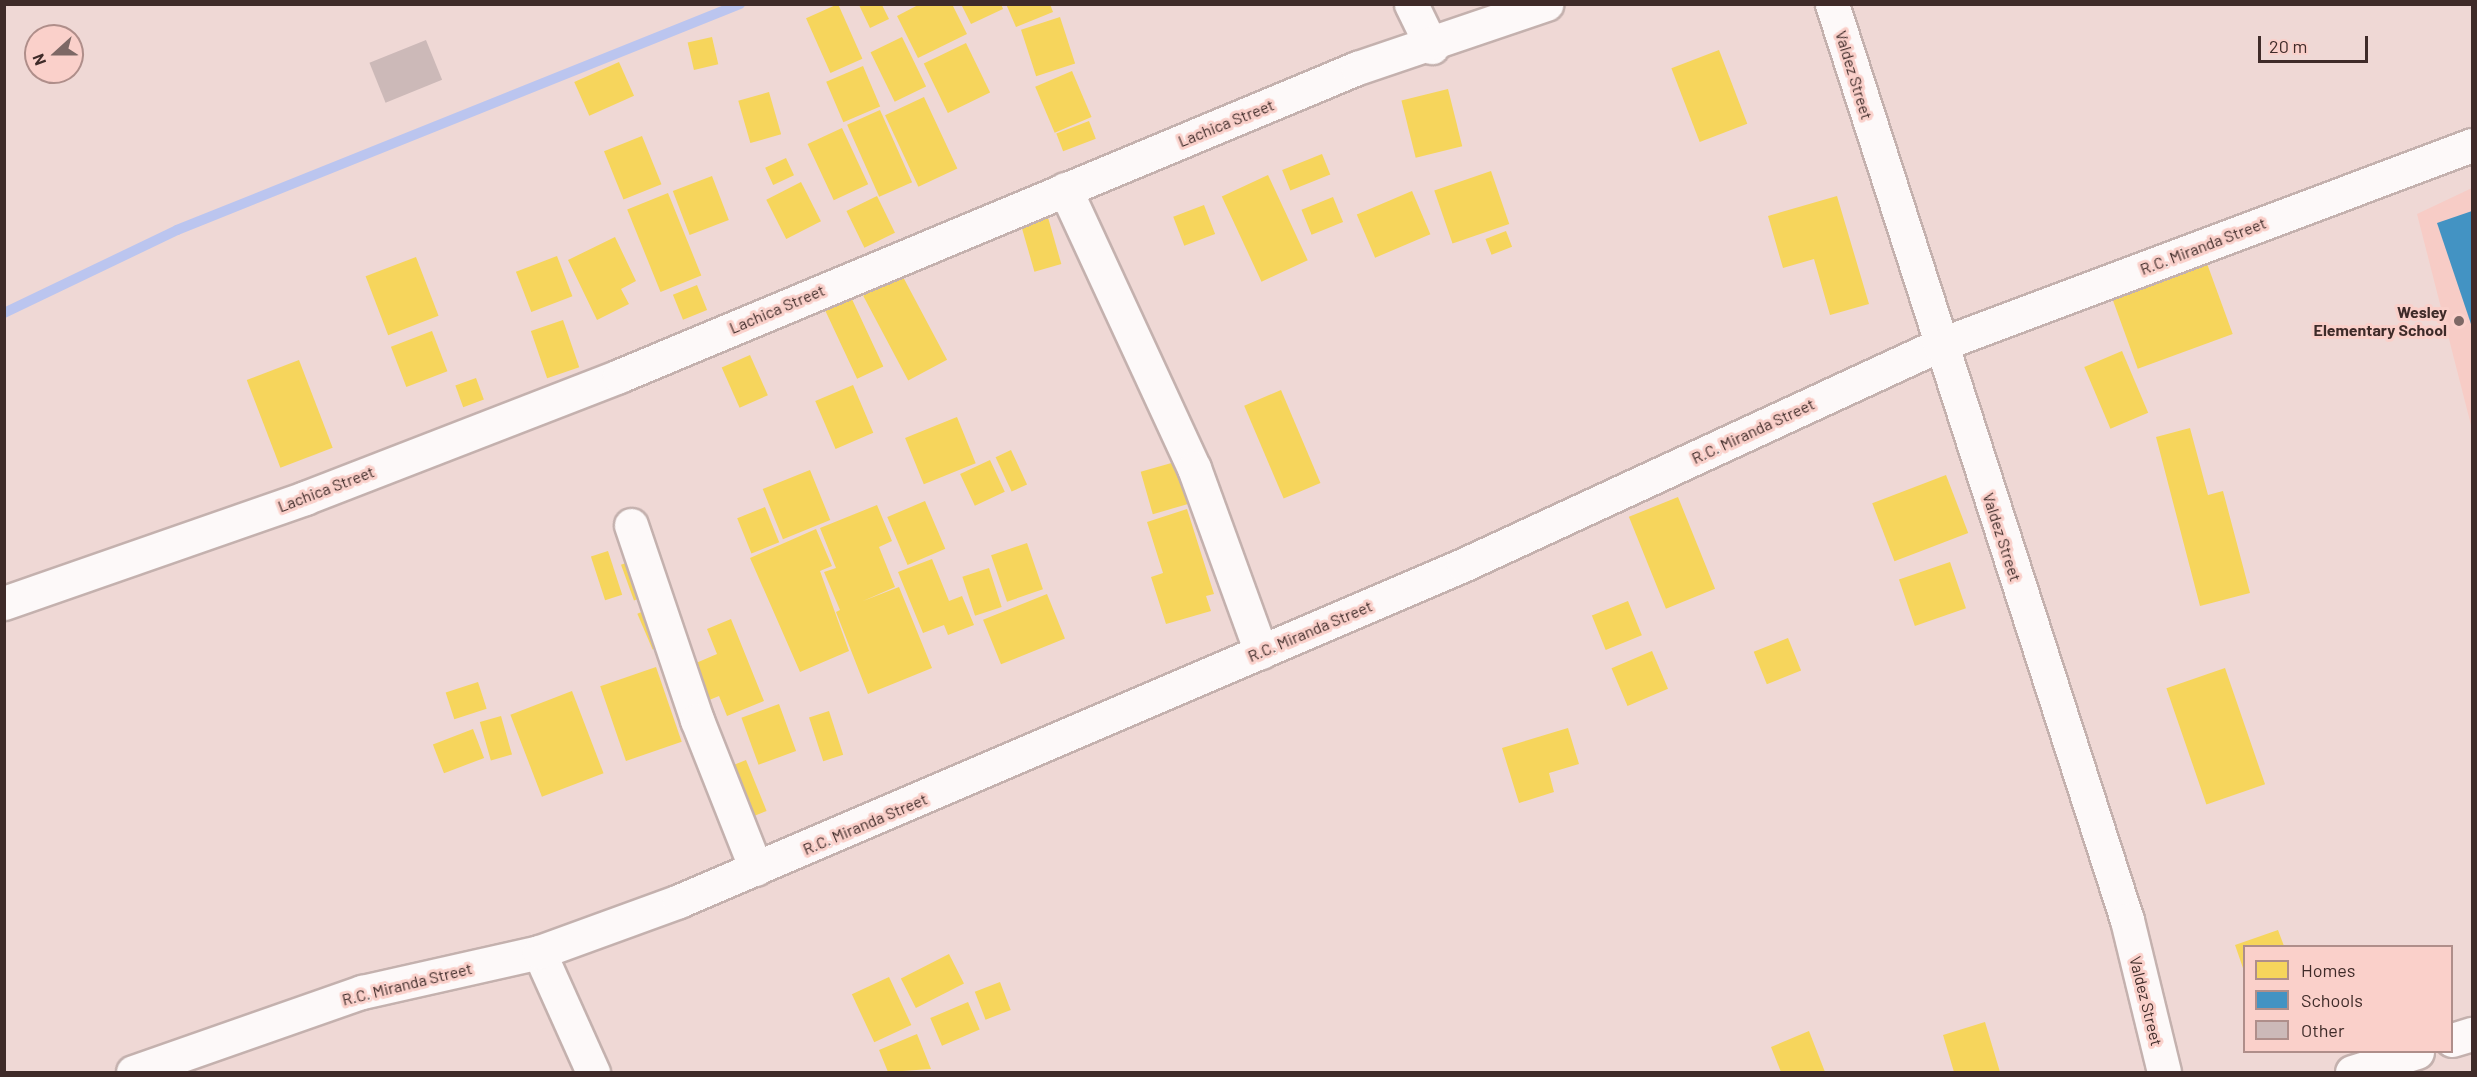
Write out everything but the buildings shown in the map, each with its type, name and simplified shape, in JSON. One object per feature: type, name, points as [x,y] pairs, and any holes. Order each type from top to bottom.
[{"type":"street","points":[[1411,4],[1432,47]]},
{"type":"street","name":"Lachica Street","points":[[4,603],[305,498],[619,376],[1357,68],[1432,47],[1546,4]]},
{"type":"street","name":"Valdez Street","points":[[1832,4],[1939,345],[2127,920],[2164,1072]]},
{"type":"street","name":"R.C. Miranda Street","points":[[133,1072],[362,992],[539,952],[756,869],[1463,565],[1939,345],[2472,145]]},
{"type":"street","points":[[1065,189],[1194,468],[1261,652]]},
{"type":"street","points":[[631,525],[697,720],[756,869]]},
{"type":"street","points":[[539,952],[593,1072]]},
{"type":"street","points":[[2453,1039],[2472,1034]]},
{"type":"street","points":[[2352,1072],[2414,1053]]},
{"type":"shaded area","name":"Wesley Elementary School","points":[[2472,188],[2472,429],[2417,214]]},
{"type":"waterway","points":[[4,313],[177,230],[740,4]]},
{"type":"place","name":"Wesley Elementary School","points":[[2459,321]]}]
